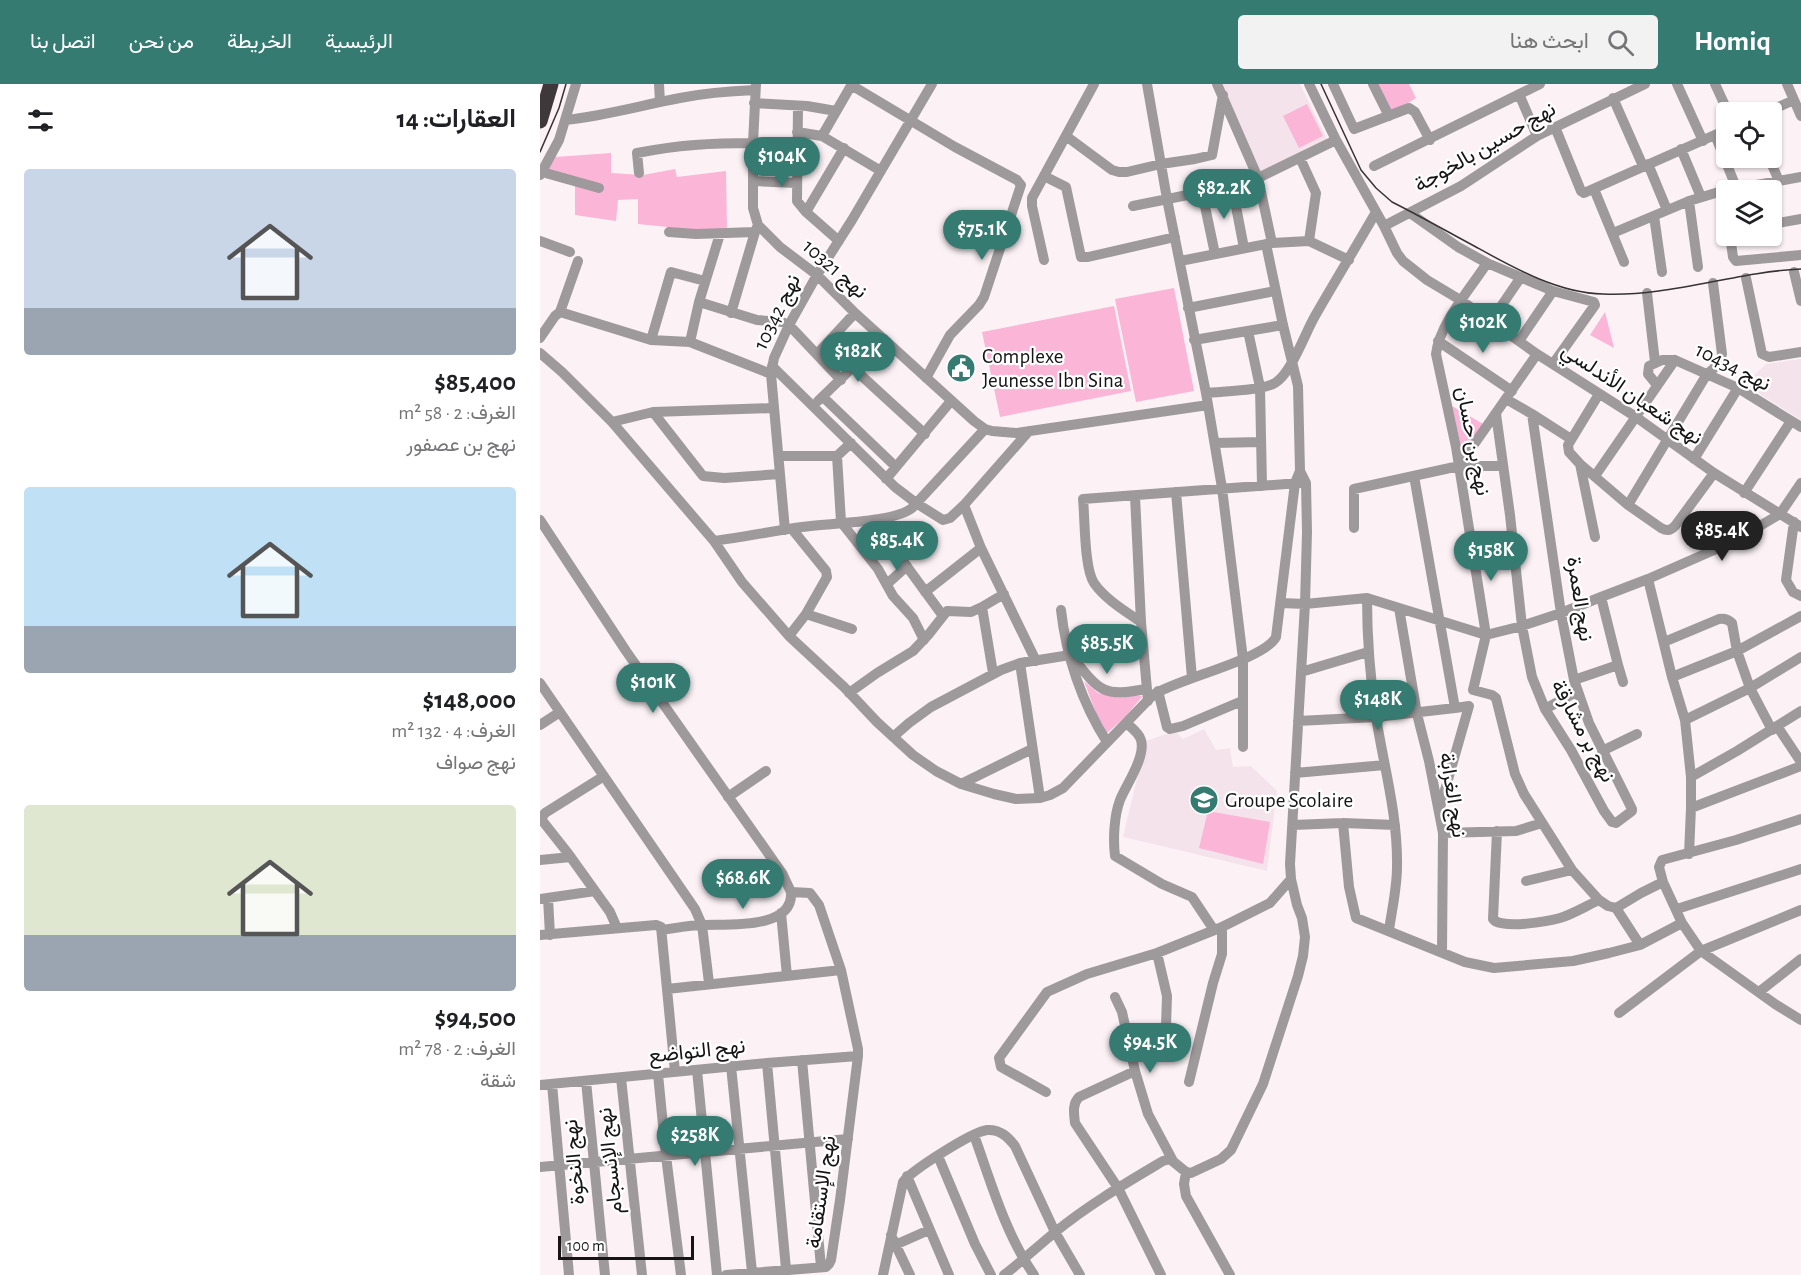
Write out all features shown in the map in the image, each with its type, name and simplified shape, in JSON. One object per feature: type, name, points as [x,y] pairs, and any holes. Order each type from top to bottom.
[{"type":"highway","points":[[540,121],[551,84]]},
{"type":"street","points":[[576,84],[559,140],[541,174],[599,188]]},
{"type":"street","points":[[659,84],[660,102]]},
{"type":"street","name":"نهج 10342","points":[[772,370],[779,344],[789,325],[932,84]]},
{"type":"street","points":[[1044,260],[1032,201],[1094,84]]},
{"type":"street","points":[[1148,84],[1167,199],[1207,399],[1222,488],[1243,659],[1243,747]]},
{"type":"street","points":[[1115,997],[1122,1012],[1135,1071],[1148,1114],[1173,1161],[1186,1172],[1191,1173],[1226,1156],[1263,1084],[1304,956],[1305,937],[1302,918],[1291,879],[1307,532],[1300,483],[1298,386],[1275,291],[1258,178],[1217,84]]},
{"type":"street","name":"نهج شعبان الأندلسي","points":[[1309,84],[1336,140],[1403,261],[1427,280],[1537,354],[1636,417],[1714,473],[1797,524]]},
{"type":"street","points":[[1333,84],[1353,129],[1408,108],[1413,110],[1431,140]]},
{"type":"street","points":[[1373,84],[1389,116]]},
{"type":"street","name":"نهج حسين بالخوجة","points":[[1384,226],[1461,186],[1537,136],[1645,84]]},
{"type":"street","points":[[1677,84],[1703,141]]},
{"type":"street","points":[[1715,84],[1723,102]]},
{"type":"street","points":[[1786,84],[1801,116]]},
{"type":"street","points":[[822,136],[851,85],[910,121],[1017,180],[1021,185],[984,297],[950,335],[926,378]]},
{"type":"street","points":[[1374,166],[1431,140],[1537,85]]},
{"type":"street","points":[[565,120],[755,87],[753,212],[757,228],[731,313]]},
{"type":"street","points":[[1519,94],[1537,136]]},
{"type":"street","points":[[1066,136],[1112,170],[1119,172],[1212,155],[1223,95]]},
{"type":"street","points":[[1613,98],[1667,210]]},
{"type":"street","points":[[1782,105],[1794,100]]},
{"type":"street","points":[[754,103],[807,106],[836,111]]},
{"type":"street","points":[[798,106],[796,201],[839,241]]},
{"type":"street","points":[[1555,127],[1581,191],[1584,193],[1715,135],[1733,180]]},
{"type":"street","points":[[797,132],[822,136],[881,171]]},
{"type":"street","points":[[1133,206],[1232,186],[1258,178],[1336,140]]},
{"type":"street","points":[[639,173],[637,153],[675,146],[753,143]]},
{"type":"street","points":[[806,212],[844,148]]},
{"type":"street","points":[[1681,149],[1701,197]]},
{"type":"street","points":[[1300,158],[1316,193],[1309,241]]},
{"type":"street","points":[[1044,176],[1066,187],[1081,257],[1175,237]]},
{"type":"street","points":[[1782,180],[1801,177]]},
{"type":"street","points":[[753,180],[796,183]]},
{"type":"street","points":[[1232,186],[1244,248]]},
{"type":"street","points":[[1594,189],[1624,262]]},
{"type":"street","points":[[1202,192],[1215,255]]},
{"type":"street","points":[[1613,232],[1689,201],[1716,193]]},
{"type":"street","points":[[1689,201],[1698,267]]},
{"type":"street","points":[[714,541],[789,529],[899,516],[916,504],[985,429],[1003,433],[1029,431],[1207,399],[1271,385],[1280,380],[1292,362],[1314,318],[1376,212]]},
{"type":"street","points":[[1410,213],[1458,247],[1487,262],[1553,291],[1593,301],[1595,305],[1553,364]]},
{"type":"street","points":[[1654,216],[1662,272]]},
{"type":"street","points":[[1782,222],[1801,219]]},
{"type":"street","points":[[669,232],[720,234],[757,228]]},
{"type":"street","name":"نهج 10321","points":[[757,228],[817,275],[855,313],[985,429]]},
{"type":"street","points":[[690,342],[699,302],[720,234]]},
{"type":"street","points":[[540,241],[570,252]]},
{"type":"street","points":[[1180,261],[1269,244],[1309,241],[1336,254],[1346,264]]},
{"type":"street","points":[[1732,246],[1734,260],[1740,262],[1801,255]]},
{"type":"street","points":[[540,338],[560,312],[578,261]]},
{"type":"street","points":[[1487,262],[1438,341],[1532,414],[1571,439]]},
{"type":"street","points":[[651,340],[671,272],[705,281]]},
{"type":"street","points":[[1794,272],[1801,301]]},
{"type":"street","points":[[1491,321],[1521,277]]},
{"type":"street","points":[[1746,278],[1762,354],[1769,357],[1801,352]]},
{"type":"street","points":[[1628,505],[1666,439],[1707,374],[1718,364],[1722,354],[1713,283]]},
{"type":"street","points":[[1188,308],[1275,291]]},
{"type":"street","points":[[1519,341],[1553,291]]},
{"type":"street","points":[[1647,293],[1655,362]]},
{"type":"street","points":[[699,302],[760,321],[782,322],[789,325],[841,380]]},
{"type":"street","points":[[560,312],[651,340],[690,342],[772,370],[814,406],[886,479],[916,504],[945,520],[964,505],[1029,431]]},
{"type":"street","points":[[817,354],[855,313]]},
{"type":"street","points":[[1194,340],[1282,325]]},
{"type":"street","points":[[1248,331],[1260,387],[1262,486]]},
{"type":"street","points":[[814,406],[883,338]]},
{"type":"street","name":"نهج بن حسان","points":[[1438,341],[1437,361],[1459,466],[1486,635],[1439,812]]},
{"type":"street","points":[[540,353],[612,422],[714,541],[742,582],[789,636],[893,737],[921,760],[936,771],[977,790],[1016,799],[1040,798],[1063,788],[1126,723],[1147,695],[1135,496]]},
{"type":"street","points":[[1459,466],[1537,354]]},
{"type":"street","points":[[1657,385],[1647,371],[1648,366],[1655,362],[1675,360]]},
{"type":"street","name":"نهج 10434","points":[[1595,476],[1675,360],[1738,388],[1801,427]]},
{"type":"street","points":[[853,368],[925,434]]},
{"type":"street","points":[[772,370],[780,474],[789,529],[827,574],[826,580],[806,614],[789,636]]},
{"type":"street","points":[[1694,459],[1738,388]]},
{"type":"street","points":[[1599,394],[1571,439],[1568,450],[1580,464],[1628,505],[1661,528],[1672,530],[1714,473]]},
{"type":"street","points":[[823,397],[896,467]]},
{"type":"street","points":[[886,479],[951,401]]},
{"type":"street","points":[[612,422],[653,412],[774,408]]},
{"type":"street","points":[[653,412],[703,476],[724,478],[780,474]]},
{"type":"street","name":"نهج بر مشارقة","points":[[1496,414],[1522,626],[1532,677],[1545,709],[1612,822],[1616,823],[1632,812],[1632,809]]},
{"type":"street","name":"نهج العمرة","points":[[1532,414],[1561,613],[1574,680],[1584,712],[1632,809]]},
{"type":"street","points":[[1744,493],[1791,421]]},
{"type":"street","points":[[1215,443],[1261,442]]},
{"type":"street","points":[[779,456],[837,456],[851,443]]},
{"type":"street","points":[[837,456],[841,522],[878,569],[893,596],[913,618],[924,640]]},
{"type":"street","points":[[1580,464],[1595,537]]},
{"type":"street","points":[[1354,528],[1354,489],[1459,466],[1503,466]]},
{"type":"street","points":[[1414,476],[1455,708]]},
{"type":"street","points":[[1141,622],[1117,606],[1092,579],[1083,499],[1300,483]]},
{"type":"street","points":[[1070,655],[1089,678],[1105,691],[1147,695],[1243,659],[1270,645],[1278,632],[1300,483]]},
{"type":"street","points":[[1281,603],[1305,604],[1367,598],[1486,635],[1561,613],[1648,579],[1730,543],[1780,514],[1801,483]]},
{"type":"street","points":[[1176,492],[1192,678]]},
{"type":"street","points":[[964,505],[981,548],[1036,661]]},
{"type":"street","points":[[540,520],[626,651],[782,873],[791,892],[790,903],[781,913],[753,924],[617,928],[545,935],[544,898],[595,891]]},
{"type":"street","points":[[873,520],[943,616]]},
{"type":"street","points":[[1797,524],[1786,580],[1793,592],[1801,596]]},
{"type":"street","points":[[925,592],[981,548]]},
{"type":"street","points":[[887,584],[907,566]]},
{"type":"street","points":[[1648,579],[1685,720],[1691,808],[1689,854]]},
{"type":"street","points":[[849,693],[913,651],[948,610],[967,613],[1004,594]]},
{"type":"street","points":[[1600,597],[1623,682]]},
{"type":"street","points":[[1367,598],[1368,652],[1376,717],[1395,825],[1396,888],[1389,930]]},
{"type":"street","points":[[982,607],[993,674]]},
{"type":"street","name":"نهج الغرابة","points":[[1399,608],[1417,714],[1443,833],[1442,953]]},
{"type":"street","points":[[1061,610],[1070,655],[1090,716],[1107,742]]},
{"type":"street","points":[[806,614],[852,629]]},
{"type":"street","points":[[1672,677],[1737,651],[1801,616]]},
{"type":"street","points":[[1664,642],[1723,618],[1730,621],[1737,651],[1750,688],[1774,728],[1801,762]]},
{"type":"street","points":[[1301,672],[1368,652]]},
{"type":"street","points":[[893,737],[931,707],[993,674],[1020,663],[1070,655]]},
{"type":"street","points":[[1685,720],[1750,688],[1801,657]]},
{"type":"street","points":[[1020,663],[1040,798]]},
{"type":"street","points":[[1574,680],[1618,665]]},
{"type":"street","points":[[540,683],[695,909],[702,925],[709,983]]},
{"type":"street","points":[[1473,690],[1491,694],[1496,698],[1515,774],[1524,794],[1572,870],[1599,900],[1616,908],[1640,945]]},
{"type":"street","points":[[1158,691],[1167,727],[1170,729],[1183,726],[1242,701]]},
{"type":"street","points":[[1545,709],[1578,691]]},
{"type":"street","points":[[1298,721],[1417,714],[1469,706]]},
{"type":"street","points":[[1690,777],[1737,752],[1801,711]]},
{"type":"street","points":[[540,725],[560,712]]},
{"type":"street","points":[[1126,723],[1141,739],[1142,747],[1137,767],[1120,800],[1117,813],[1115,856],[1162,884],[1192,897],[1218,928],[1222,954],[1189,1082]]},
{"type":"street","points":[[1602,751],[1637,734]]},
{"type":"street","points":[[961,784],[1032,749]]},
{"type":"street","points":[[1295,773],[1385,765]]},
{"type":"street","points":[[1691,808],[1801,766]]},
{"type":"street","points":[[728,797],[766,771]]},
{"type":"street","points":[[604,776],[545,813],[541,819],[610,912],[617,928]]},
{"type":"street","points":[[1801,819],[1689,854],[1662,860],[1659,867],[1663,882],[1682,923],[1701,951],[1801,1020]]},
{"type":"street","points":[[1293,825],[1343,823],[1395,825]]},
{"type":"street","points":[[1343,823],[1354,915],[1359,920],[1465,962],[1494,968],[1573,961],[1640,945],[1682,923]]},
{"type":"street","points":[[1443,833],[1516,831],[1542,823]]},
{"type":"street","points":[[1497,831],[1493,919],[1495,921],[1501,924],[1560,918],[1599,900]]},
{"type":"street","points":[[540,860],[571,857]]},
{"type":"street","points":[[1677,909],[1801,869]]},
{"type":"street","points":[[1526,881],[1572,870]]},
{"type":"street","points":[[1046,1092],[1001,1067],[999,1058],[1047,992],[1087,974],[1157,953],[1218,928],[1270,903],[1291,879]]},
{"type":"street","points":[[1616,908],[1663,882]]},
{"type":"street","name":"نهج الإستقامة","points":[[726,1275],[828,1266],[831,1260],[858,1056],[841,970],[816,898],[810,893],[791,892]]},
{"type":"street","points":[[1618,1012],[1701,951],[1801,910]]},
{"type":"street","points":[[781,913],[788,976]]},
{"type":"street","points":[[659,927],[675,1072]]},
{"type":"street","points":[[1157,953],[1167,996],[1165,1057]]},
{"type":"street","points":[[1759,992],[1801,959]]},
{"type":"street","points":[[667,988],[841,970]]},
{"type":"street","name":"نهج التواضع","points":[[540,1085],[858,1056]]},
{"type":"street","points":[[802,1060],[821,1267]]},
{"type":"street","points":[[767,1063],[786,1269]]},
{"type":"street","points":[[731,1066],[752,1272]]},
{"type":"street","points":[[697,1070],[717,1275]]},
{"type":"street","points":[[1135,1071],[1079,1097],[1074,1105],[1073,1113],[1075,1123],[1118,1188],[1161,1275]]},
{"type":"street","points":[[658,1074],[681,1275]]},
{"type":"street","name":"نهج الإنسجام","points":[[621,1078],[642,1275]]},
{"type":"street","name":"نهج النخوة","points":[[586,1081],[605,1275]]},
{"type":"street","points":[[552,1084],[569,1275]]},
{"type":"street","points":[[883,1275],[893,1240],[900,1190],[907,1176],[974,1135],[988,1130],[1008,1137],[1015,1146],[1055,1232],[1080,1275]]},
{"type":"street","points":[[974,1135],[1012,1238],[1034,1275]]},
{"type":"street","points":[[540,1167],[848,1139]]},
{"type":"street","points":[[938,1156],[975,1244],[991,1275]]},
{"type":"street","points":[[1004,1275],[1055,1232],[1118,1188],[1167,1159],[1173,1161]]},
{"type":"street","points":[[1186,1172],[1184,1184],[1186,1196],[1230,1275]]},
{"type":"street","points":[[907,1176],[949,1275]]},
{"type":"street","points":[[893,1240],[929,1230]]},
{"type":"street","points":[[893,1240],[910,1275]]},
{"type":"shaded area","points":[[1218,84],[1300,84],[1327,139],[1261,173]]},
{"type":"shaded area","points":[[1378,84],[1409,84],[1416,98],[1392,113]]},
{"type":"shaded area","points":[[1307,104],[1323,136],[1299,148],[1283,116]]},
{"type":"shaded area","points":[[611,153],[611,173],[643,175],[675,169],[677,177],[726,171],[727,231],[638,224],[638,199],[618,200],[616,221],[575,215],[575,185],[544,177],[555,157]]},
{"type":"shaded area","points":[[1174,288],[1194,391],[1136,402],[1115,299]]},
{"type":"shaded area","points":[[1114,306],[1131,391],[1000,417],[982,332]]},
{"type":"shaded area","points":[[1605,312],[1614,348],[1590,335]]},
{"type":"shaded area","points":[[1801,359],[1801,420],[1744,384],[1766,364]]},
{"type":"shaded area","points":[[1452,406],[1485,425],[1463,456]]},
{"type":"shaded area","points":[[1084,681],[1098,693],[1113,696],[1142,696],[1125,717],[1107,733],[1097,716]]},
{"type":"shaded area","name":"Groupe Scolaire","points":[[1204,729],[1216,750],[1230,748],[1233,767],[1251,766],[1277,791],[1267,871],[1123,837],[1146,741],[1175,731],[1183,739]]},
{"type":"shaded area","points":[[1208,811],[1270,822],[1263,864],[1199,848]]},
{"type":"tram line","points":[[540,152],[559,108],[566,84]]},
{"type":"tram line","points":[[1321,84],[1361,170],[1376,188],[1392,202],[1537,278],[1586,293],[1628,294],[1801,269]]},
{"type":"place","name":"Complexe Jeunesse Ibn Sina","points":[[961,368]]},
{"type":"place","name":"Groupe Scolaire","points":[[1204,800]]}]
